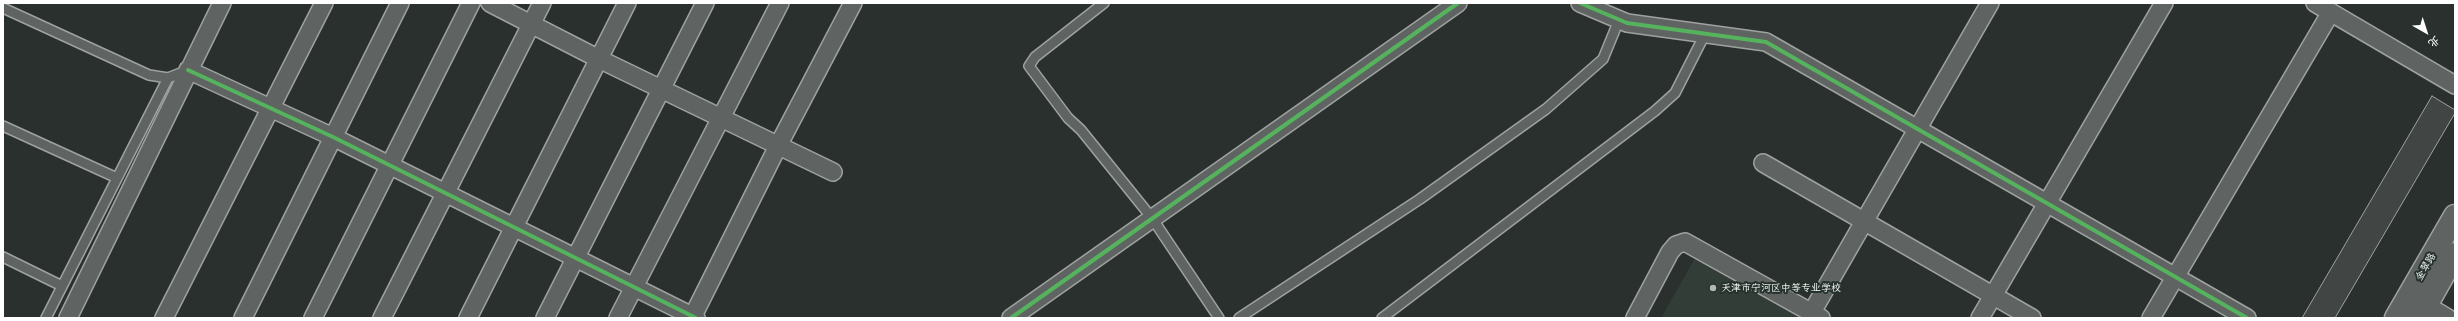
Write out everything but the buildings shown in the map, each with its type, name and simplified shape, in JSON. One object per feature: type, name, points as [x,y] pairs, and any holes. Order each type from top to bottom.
[{"type":"main road","name":"金翠路","points":[[2396,318],[2455,216]]},
{"type":"main road","name":"金翠路","points":[[2422,312],[2455,254]]},
{"type":"street","points":[[68,318],[222,3]]},
{"type":"street","points":[[164,318],[324,3]]},
{"type":"street","points":[[243,318],[400,3]]},
{"type":"street","points":[[313,318],[471,3]]},
{"type":"street","points":[[490,3],[599,59],[779,144],[833,172]]},
{"type":"street","points":[[382,318],[542,3]]},
{"type":"street","points":[[468,318],[627,3]]},
{"type":"street","points":[[545,318],[705,3]]},
{"type":"street","points":[[618,318],[780,3]]},
{"type":"street","points":[[188,70],[333,137],[694,318],[779,144],[853,3]]},
{"type":"street","points":[[1011,318],[1458,3]]},
{"type":"street","points":[[1580,3],[1627,23],[1766,42],[1916,130],[2247,318]]},
{"type":"street","points":[[1635,318],[1670,252],[1676,245],[1685,242],[1816,315],[1864,221],[1990,3]]},
{"type":"street","points":[[1980,318],[2164,3]]},
{"type":"street","points":[[2315,3],[2455,85]]},
{"type":"street","points":[[2151,318],[2331,12]]},
{"type":"street","points":[[1763,163],[2032,318]]},
{"type":"street","points":[[2422,312],[2448,318]]},
{"type":"lane","points":[[1104,3],[1035,56],[1029,66],[1068,118],[1081,130],[1152,218],[1219,318]]},
{"type":"lane","points":[[3,8],[150,75],[168,78],[188,70]]},
{"type":"lane","points":[[1240,318],[1420,199],[1546,109],[1604,59],[1619,20]]},
{"type":"lane","points":[[1382,318],[1655,111],[1675,93],[1705,34]]},
{"type":"lane","points":[[46,318],[168,78]]},
{"type":"lane","points":[[3,126],[117,178]]},
{"type":"lane","points":[[3,257],[62,286]]},
{"type":"shaded area","name":"天津市宁河区中等专业学校","points":[[1695,258],[1801,318],[1661,318]]},
{"type":"cycle path","points":[[1011,318],[1458,3]]},
{"type":"cycle path","points":[[1580,3],[1627,23],[1766,42],[2247,318]]},
{"type":"cycle path","points":[[188,70],[333,137],[696,318]]},
{"type":"place","name":"天津市宁河区中等专业学校","points":[[1713,288]]}]
